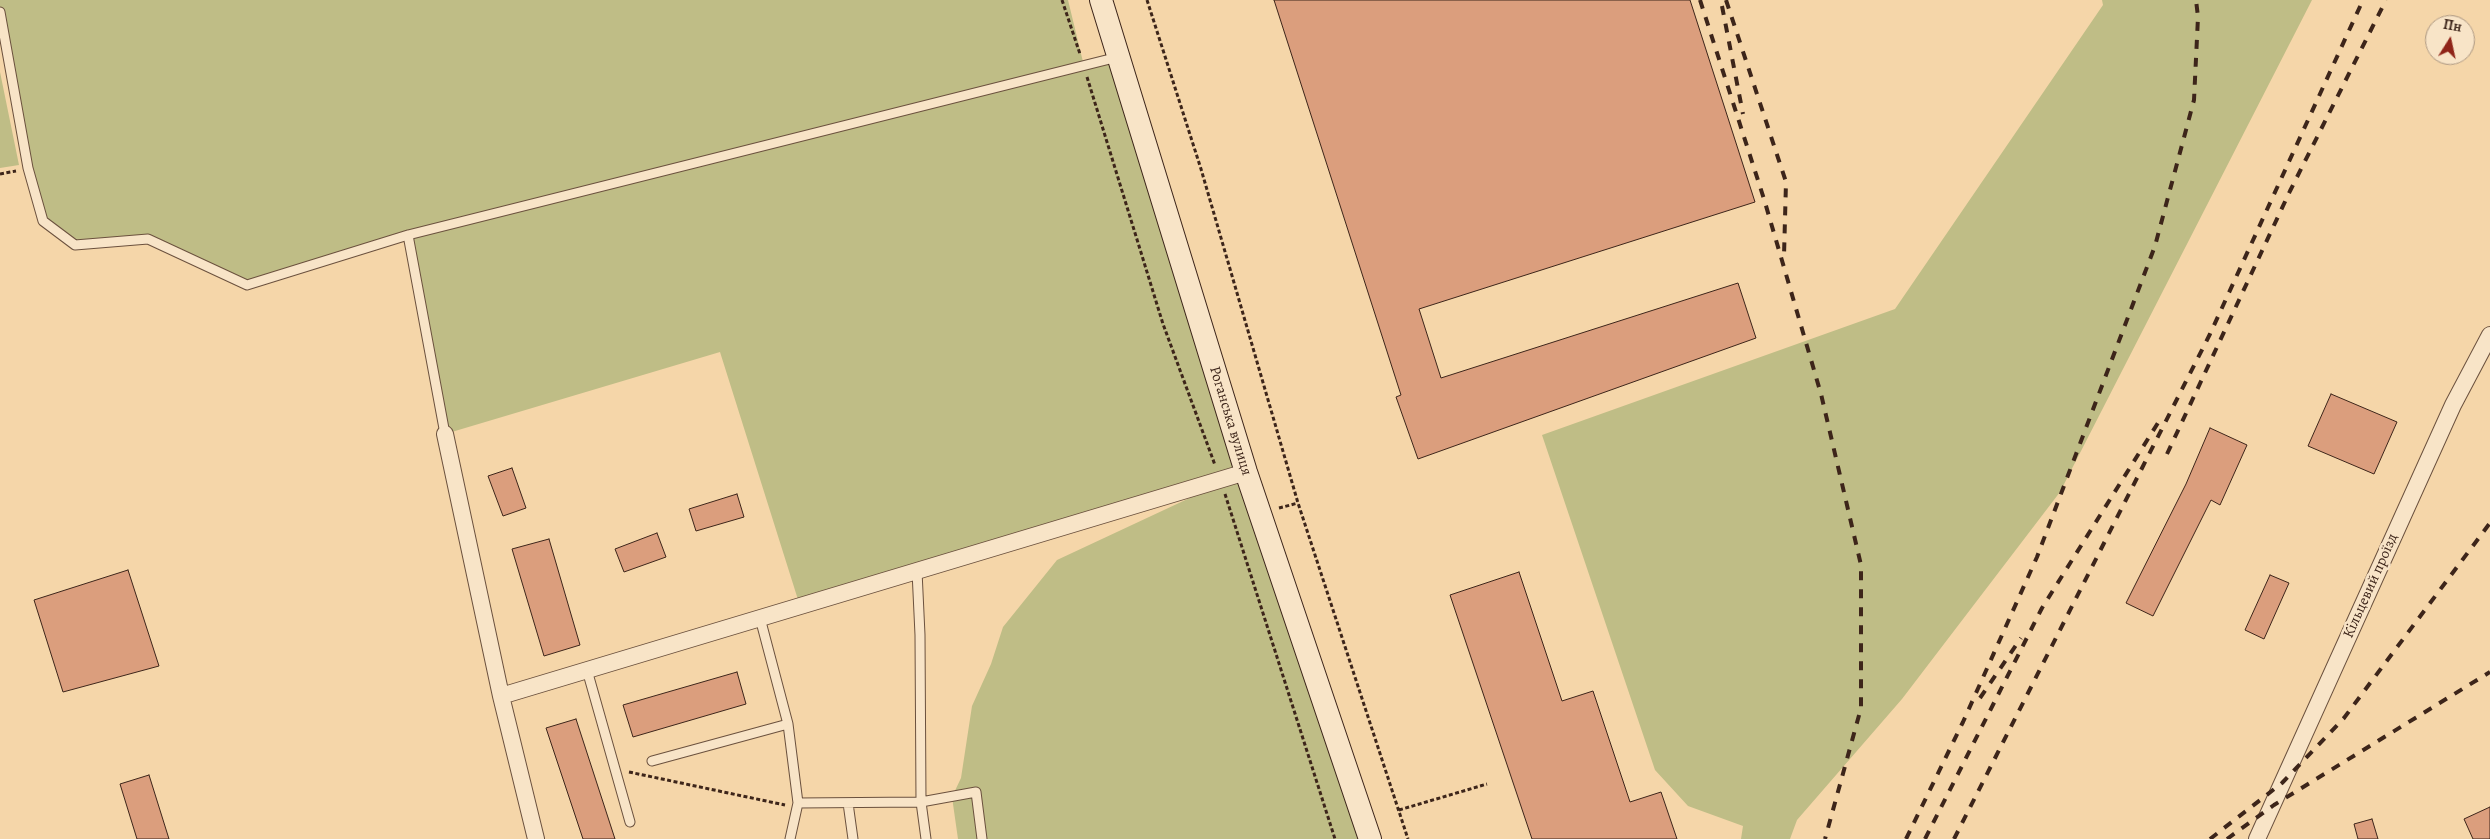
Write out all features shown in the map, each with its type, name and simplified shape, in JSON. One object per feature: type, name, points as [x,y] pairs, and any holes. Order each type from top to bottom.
[{"type":"main road","name":"Роганська вулиця","points":[[1101,0],[1246,472],[1370,839]]},
{"type":"street","name":"Кільцевий проїзд","points":[[2257,839],[2453,405],[2490,335]]},
{"type":"street","points":[[445,434],[501,696],[536,839]]},
{"type":"street","points":[[501,696],[1246,472]]},
{"type":"lane","points":[[0,12],[28,168],[44,221],[75,245],[148,239],[247,285],[408,235],[1119,57]]},
{"type":"lane","points":[[408,235],[445,434]]},
{"type":"lane","points":[[917,571],[920,635],[921,802],[926,839]]},
{"type":"lane","points":[[760,618],[788,724],[798,806],[790,839]]},
{"type":"lane","points":[[587,670],[630,822]]},
{"type":"lane","points":[[652,761],[788,724]]},
{"type":"lane","points":[[798,806],[921,802],[976,792],[982,839]]},
{"type":"lane","points":[[848,803],[853,839]]},
{"type":"path","points":[[1062,0],[1163,324],[1221,480],[1335,839]]},
{"type":"path","points":[[1147,0],[1201,169],[1298,503],[1408,839]]},
{"type":"path","points":[[615,770],[798,806]]},
{"type":"path","points":[[1398,810],[1487,784]]},
{"type":"shaded area","points":[[0,0],[1068,0],[1084,66],[1119,57],[1370,839],[958,839],[952,797],[961,778],[972,706],[991,664],[1003,627],[1057,560],[1241,474],[800,606],[720,352],[445,434],[408,235],[247,285],[148,239],[75,245],[43,221],[0,29]]},
{"type":"shaded area","points":[[2102,0],[2312,0],[2060,492],[1902,699],[1797,820],[1790,839],[1741,839],[1743,826],[1688,806],[1655,770],[1542,435],[1895,309],[2103,5]]},
{"type":"shaded area","points":[[0,72],[19,165],[0,168]]},
{"type":"building","points":[[1274,0],[1690,0],[1755,202],[1419,309],[1441,378],[1738,283],[1756,338],[1418,459],[1396,397],[1401,395]]},
{"type":"building","points":[[2331,394],[2397,422],[2374,474],[2308,446]]},
{"type":"building","points":[[2210,428],[2247,445],[2220,505],[2211,500],[2153,616],[2126,603],[2186,484]]},
{"type":"building","points":[[512,468],[526,508],[503,516],[488,476]]},
{"type":"building","points":[[737,494],[744,517],[696,531],[689,509]]},
{"type":"building","points":[[657,533],[666,557],[624,572],[615,549]]},
{"type":"building","points":[[549,539],[580,645],[544,656],[512,549]]},
{"type":"building","points":[[128,570],[159,666],[63,692],[34,600]]},
{"type":"building","points":[[1519,572],[1562,701],[1593,691],[1630,802],[1661,792],[1677,839],[1532,839],[1450,595]]},
{"type":"building","points":[[2270,575],[2289,583],[2264,639],[2245,630]]},
{"type":"building","points":[[737,672],[746,704],[633,737],[623,705]]},
{"type":"building","points":[[576,719],[615,839],[583,839],[546,728]]},
{"type":"building","points":[[149,775],[169,839],[137,839],[120,784]]},
{"type":"building","points":[[2490,807],[2490,839],[2473,839],[2464,819]]},
{"type":"building","points":[[2372,819],[2378,839],[2358,839],[2354,824]]},
{"type":"railway","points":[[1700,0],[1764,199],[1821,394],[1861,565],[1861,708],[1825,839]]},
{"type":"railway","points":[[1726,0],[1786,182],[1784,256]]},
{"type":"railway","points":[[1906,839],[1963,722],[2037,557],[2155,246],[2194,100],[2198,17],[2196,0]]},
{"type":"railway","points":[[1954,839],[2210,334],[2363,0]]},
{"type":"railway","points":[[2167,454],[2290,191],[2386,0]]},
{"type":"railway","points":[[1722,6],[1743,114]]},
{"type":"railway","points":[[1925,839],[2042,608],[2161,418]]},
{"type":"railway","points":[[2210,839],[2282,783],[2344,718],[2490,523]]},
{"type":"railway","points":[[1980,698],[2021,638]]},
{"type":"railway","points":[[2227,839],[2274,805],[2490,672]]}]
